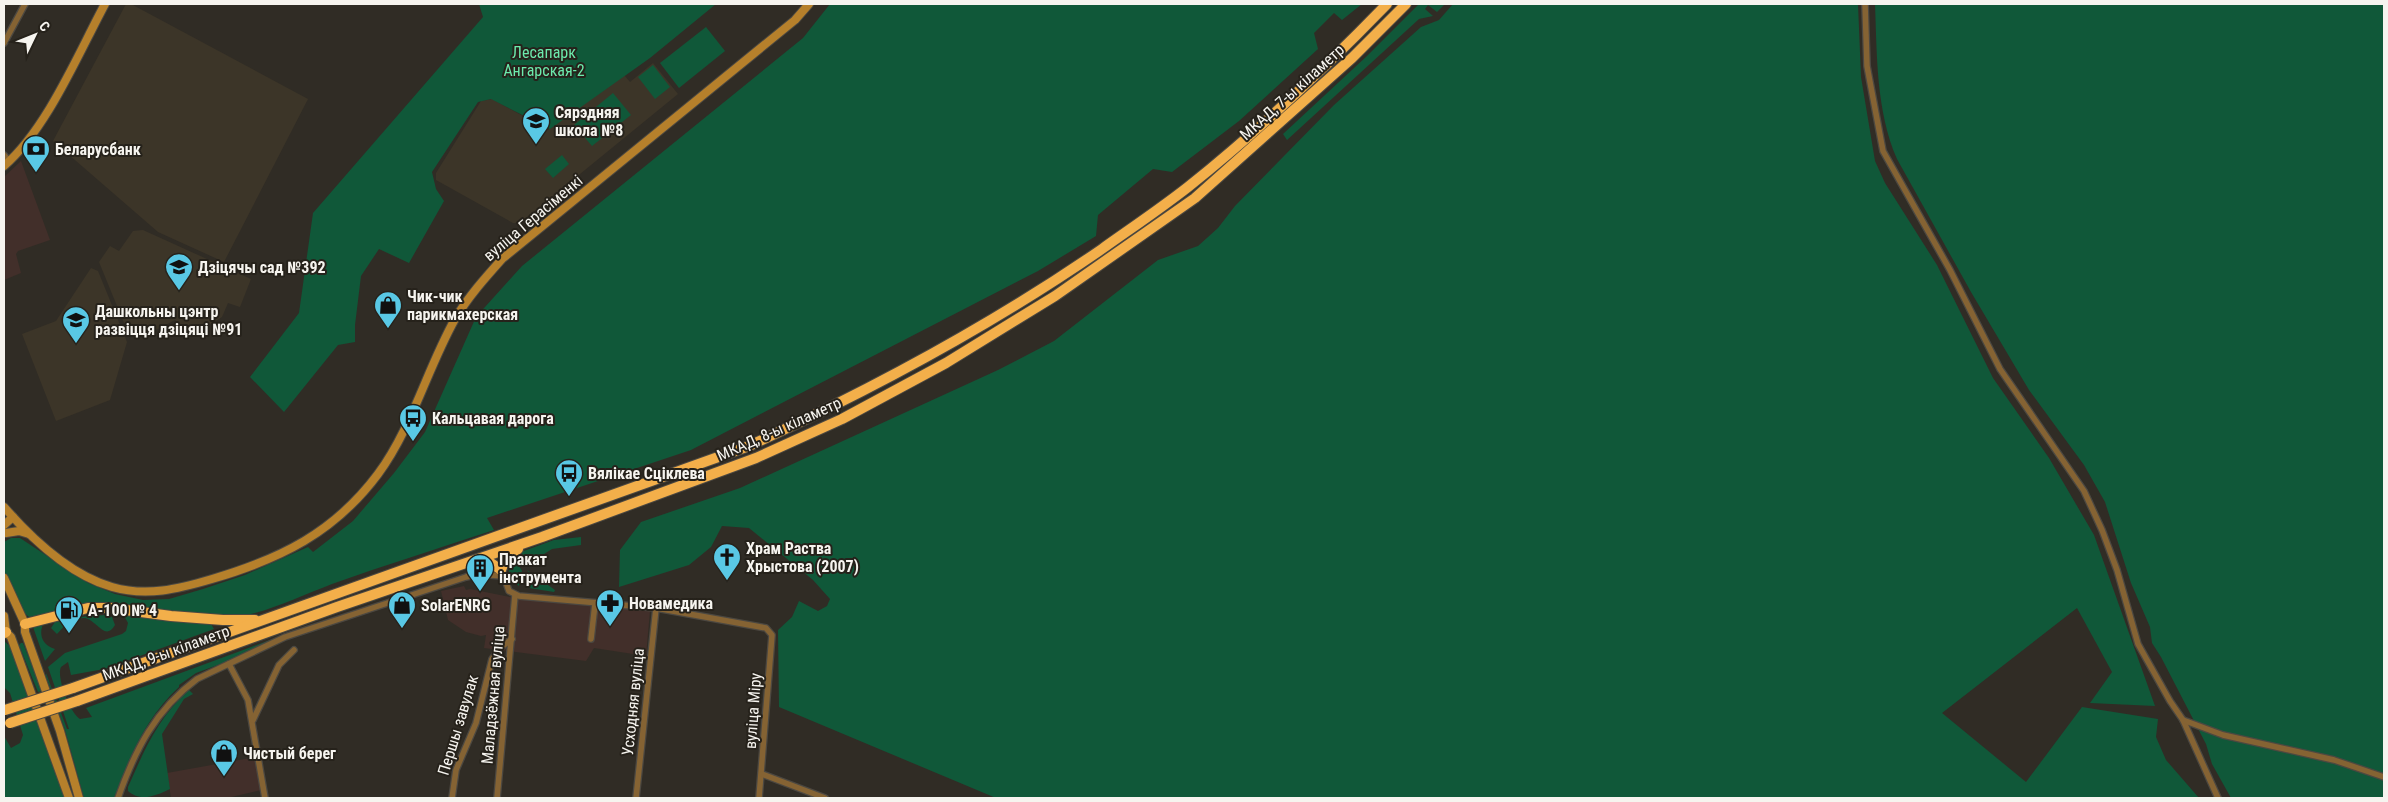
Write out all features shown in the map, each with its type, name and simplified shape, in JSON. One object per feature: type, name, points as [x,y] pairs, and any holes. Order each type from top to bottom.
[{"type":"highway","name":"МКАД, 7-ы кіламетр","points":[[1186,188],[1243,140],[1357,35],[1387,4]]},
{"type":"highway","name":"МКАД, 7-ы кіламетр","points":[[1195,198],[1352,58],[1406,4]]},
{"type":"highway","name":"МКАД, 8-ы кіламетр","points":[[332,594],[749,446],[835,406],[937,353],[1046,287],[1186,188]]},
{"type":"highway","name":"МКАД, 8-ы кіламетр","points":[[337,607],[542,537],[756,458],[842,419],[946,363],[1055,296],[1195,198]]},
{"type":"highway","points":[[470,562],[486,562],[502,573],[510,553],[542,537]]},
{"type":"highway","name":"МКАД, 9-ы кіламетр","points":[[4,710],[73,688],[332,594]]},
{"type":"highway","name":"МКАД, 9-ы кіламетр","points":[[7,724],[77,701],[337,607]]},
{"type":"highway","points":[[23,625],[88,608],[111,608],[171,616],[223,620],[263,620]]},
{"type":"street","points":[[4,43],[25,4]]},
{"type":"street","points":[[5,161],[53,101],[105,4]]},
{"type":"street","name":"вуліца Герасіменкі","points":[[4,507],[29,534],[57,556],[96,581],[124,590],[155,592],[178,589],[280,556],[316,535],[349,508],[392,454],[456,317],[490,272],[520,243],[794,20],[809,4]]},
{"type":"street","points":[[1865,4],[1867,66],[1882,150],[1936,244],[2000,369],[2084,491],[2102,530],[2117,570],[2138,644],[2170,702],[2183,720],[2218,798]]},
{"type":"street","points":[[5,531],[14,518]]},
{"type":"street","points":[[5,531],[19,531],[29,534]]},
{"type":"street","points":[[118,798],[139,748],[155,719],[190,684],[285,637],[423,590],[478,574],[502,573],[509,591],[515,595],[595,604],[656,608]]},
{"type":"street","points":[[4,578],[23,625],[60,731],[79,796]]},
{"type":"street","name":"Маладзёжная вуліца","points":[[497,798],[515,595]]},
{"type":"street","points":[[591,638],[595,604]]},
{"type":"street","name":"вуліца Міру","points":[[656,608],[766,628],[772,635],[759,798]]},
{"type":"street","name":"Усходняя вуліца","points":[[636,798],[656,608]]},
{"type":"street","points":[[6,628],[14,618],[23,625]]},
{"type":"street","points":[[6,628],[18,638],[23,625]]},
{"type":"street","points":[[6,628],[68,798]]},
{"type":"street","name":"Першы завулак","points":[[452,798],[456,770],[476,723],[492,659],[500,648],[512,639]]},
{"type":"street","points":[[253,720],[279,665],[294,650]]},
{"type":"street","points":[[229,664],[241,684],[253,720],[265,798]]},
{"type":"street","points":[[2183,720],[2231,737],[2334,760],[2384,777]]},
{"type":"street","points":[[762,774],[825,798]]},
{"type":"shaded area","points":[[126,4],[131,4],[308,99],[224,262],[158,232],[53,141]]},
{"type":"shaded area","name":"Сярэдняя школа №8","points":[[653,63],[678,94],[520,223],[513,223],[436,180],[436,173],[481,101],[492,99],[548,130],[624,75],[630,82]]},
{"type":"shaded area","points":[[21,161],[50,240],[18,251],[16,254],[21,273],[4,280],[4,177]]},
{"type":"shaded area","name":"Дзіцячы сад №392","points":[[143,230],[251,279],[240,307],[228,303],[222,317],[193,335],[175,320],[148,334],[124,323],[99,262],[110,246],[119,251],[133,231]]},
{"type":"shaded area","name":"Дашкольны цэнтр развіцця дзіцяці №91","points":[[91,268],[98,271],[127,342],[110,400],[56,421],[22,334],[56,321]]},
{"type":"shaded area","points":[[464,586],[466,590],[470,589],[520,599],[650,611],[646,656],[594,648],[586,661],[484,648],[486,635],[481,636],[466,632],[448,620],[441,591]]},
{"type":"shaded area","points":[[256,757],[261,790],[227,798],[171,798],[167,773]]},
{"type":"green space","name":"Лесапарк Ангарская-2","points":[[479,4],[716,4],[650,58],[550,129],[491,99],[478,102],[432,172],[436,189],[444,201],[409,263],[379,249],[361,276],[355,325],[355,342],[338,345],[284,412],[250,377],[299,313],[313,213],[483,17]]},
{"type":"green space","points":[[830,4],[1362,4],[1342,20],[1334,13],[1314,33],[1318,49],[1239,121],[1172,172],[1153,169],[1098,215],[1096,236],[1038,271],[691,450],[487,518],[494,530],[352,577],[244,616],[231,618],[94,604],[75,606],[29,617],[20,609],[4,571],[4,542],[11,538],[20,538],[88,583],[115,594],[143,600],[169,599],[203,589],[245,575],[308,547],[313,552],[353,521],[394,473],[425,432],[476,317],[522,266],[803,38]]},
{"type":"green space","points":[[1419,4],[1445,4],[1437,12],[1428,5],[1425,9],[1433,16],[1419,19],[1287,140],[1283,134],[1367,56]]},
{"type":"green space","points":[[1453,4],[1858,4],[1861,77],[1875,161],[1885,183],[1937,265],[1993,378],[2049,458],[2094,535],[2155,706],[2090,703],[2112,672],[2077,608],[1942,713],[2026,782],[2082,707],[2158,719],[2156,737],[2166,760],[2199,798],[996,798],[779,707],[778,630],[792,617],[799,601],[818,611],[827,606],[830,599],[813,580],[749,528],[722,526],[711,547],[689,565],[619,587],[620,550],[641,522],[740,488],[998,370],[1054,341],[1158,260],[1198,246],[1218,228],[1235,206],[1334,105],[1421,27],[1439,20]]},
{"type":"green space","points":[[1875,4],[2384,4],[2384,798],[2231,798],[2212,764],[2206,744],[2152,643],[2150,627],[2131,583],[2105,502],[2084,465],[2029,390],[1971,292],[1897,159],[1890,141],[1881,102],[1877,63]]},
{"type":"green space","points":[[706,27],[725,51],[679,88],[660,63]]},
{"type":"green space","points":[[653,65],[670,87],[655,99],[638,77]]},
{"type":"green space","points":[[613,93],[631,115],[592,146],[574,125]]},
{"type":"green space","points":[[562,155],[569,164],[553,178],[545,169]]},
{"type":"green space","points":[[581,537],[581,545],[552,549],[528,564],[521,552],[554,540]]},
{"type":"green space","points":[[513,556],[522,571],[519,586],[514,582],[521,572],[511,582],[509,575],[509,565]]},
{"type":"green space","points":[[527,570],[555,590],[554,592],[529,588],[530,574]]},
{"type":"green space","points":[[122,612],[211,624],[214,629],[104,669],[71,675],[68,662],[61,667],[60,678],[68,703],[80,719],[92,717],[86,708],[278,637],[245,655],[196,673],[179,685],[148,725],[126,768],[114,798],[84,798],[65,730],[46,673],[67,729],[69,729],[48,667],[65,653],[122,634],[126,631],[128,623]]},
{"type":"green space","points":[[107,615],[112,617],[115,625],[108,631],[104,631],[85,618],[69,621],[57,634],[51,628],[55,622],[88,616]]},
{"type":"green space","points":[[43,624],[41,633],[43,640],[48,646],[55,649],[45,661],[33,627]]},
{"type":"green space","points":[[4,641],[11,647],[66,798],[4,798],[4,736],[11,748],[20,743],[23,735],[10,693],[4,687]]},
{"type":"green space","points":[[23,643],[42,691],[38,692],[19,645]]},
{"type":"green space","points":[[189,690],[193,694],[184,699],[162,734],[170,789],[148,797],[133,794],[128,791],[128,787],[153,735],[169,711]]},
{"type":"place","name":"Сярэдняя школа №8","points":[[536,145]]},
{"type":"place","name":"Беларусбанк","points":[[36,173]]},
{"type":"place","name":"Дзіцячы сад №392","points":[[179,291]]},
{"type":"place","name":"Чик-чик парикмахерская","points":[[388,329]]},
{"type":"place","name":"Дашкольны цэнтр развіцця дзіцяці №91","points":[[76,344]]},
{"type":"place","name":"Кальцавая дарога","points":[[413,442]]},
{"type":"place","name":"Вялікае Сціклева","points":[[569,497]]},
{"type":"place","name":"Храм Раства Хрыстова (2007)","points":[[727,581]]},
{"type":"place","name":"Пракат інструмента","points":[[480,592]]},
{"type":"place","name":"Новамедика","points":[[610,627]]},
{"type":"place","name":"SolarENRG","points":[[402,629]]},
{"type":"place","name":"А-100 № 4","points":[[69,634]]},
{"type":"place","name":"Чистый берег","points":[[224,777]]}]
